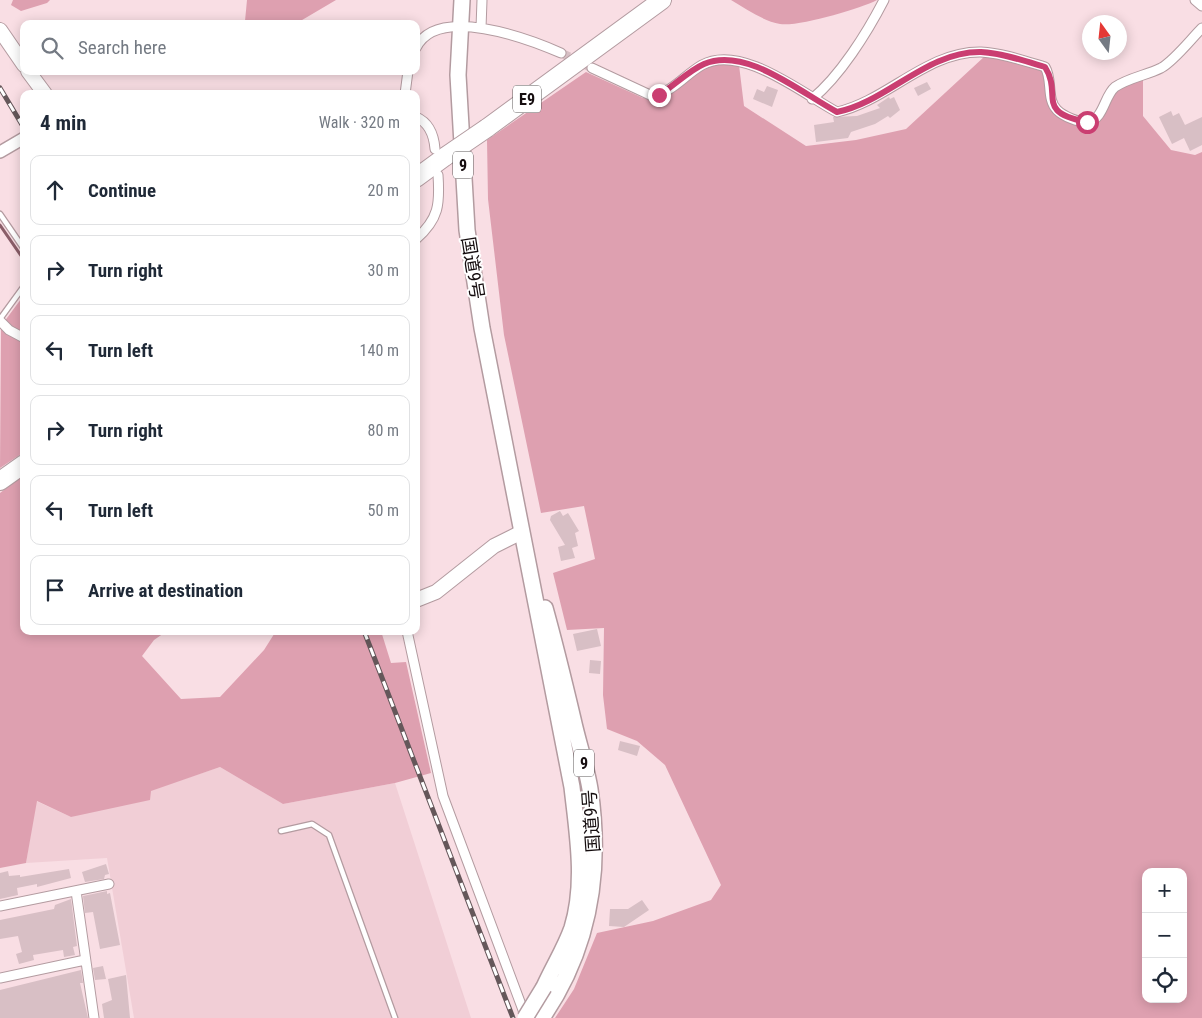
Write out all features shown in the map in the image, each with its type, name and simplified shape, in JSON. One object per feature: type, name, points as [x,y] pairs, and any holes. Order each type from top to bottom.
[{"type":"highway","name":"国道9号","points":[[462,0],[458,75],[467,230],[482,328],[572,787],[579,845],[578,886],[572,927],[544,986],[526,1018]]},
{"type":"highway","name":"E9","points":[[420,174],[441,153],[487,128],[564,62],[646,12],[661,0]]},
{"type":"highway","points":[[564,62],[628,36],[678,0]]},
{"type":"highway","points":[[0,481],[20,467]]},
{"type":"highway","name":"国道9号","points":[[522,532],[554,640],[590,789],[594,854],[592,886],[584,935],[557,996],[542,1018]]},
{"type":"main road","points":[[0,30],[20,59]]},
{"type":"main road","points":[[31,75],[42,90]]},
{"type":"main road","points":[[420,598],[436,592],[494,546],[522,532]]},
{"type":"street","points":[[481,28],[482,0]]},
{"type":"street","points":[[812,99],[827,87],[875,17],[884,0]]},
{"type":"street","points":[[1195,0],[1202,6]]},
{"type":"street","points":[[420,40],[433,31],[461,25],[481,28],[532,40],[564,62]]},
{"type":"street","points":[[592,68],[650,95],[659,95],[703,64],[722,60],[747,63],[772,74],[837,112],[856,108],[931,65],[981,52],[1018,59],[1045,67],[1050,74],[1051,102],[1057,110],[1072,119],[1087,122],[1097,118],[1108,96],[1116,87],[1163,67],[1202,28]]},
{"type":"street","points":[[406,90],[407,75]]},
{"type":"street","points":[[420,118],[434,134],[441,153]]},
{"type":"street","points":[[0,152],[20,140]]},
{"type":"street","points":[[420,234],[435,215],[440,201],[438,175]]},
{"type":"street","points":[[0,320],[9,330],[20,336]]},
{"type":"street","points":[[409,635],[443,796],[526,1018]]},
{"type":"street","points":[[0,906],[109,884]]},
{"type":"street","points":[[76,891],[94,1018]]},
{"type":"street","points":[[0,978],[85,960]]},
{"type":"lane","points":[[0,214],[20,243]]},
{"type":"lane","points":[[0,320],[20,292]]},
{"type":"lane","points":[[281,832],[312,824],[329,835],[395,1018]]},
{"type":"shaded area","points":[[13,0],[50,0],[47,3],[21,11],[11,5]]},
{"type":"shaded area","points":[[247,0],[336,0],[302,20],[245,20]]},
{"type":"shaded area","points":[[731,0],[877,0],[829,16],[800,23],[780,24],[767,20]]},
{"type":"shaded area","points":[[985,56],[1043,69],[1047,86],[1047,97],[1052,107],[1064,114],[1090,123],[1116,89],[1143,79],[1143,116],[1171,150],[1195,155],[1202,152],[1202,1018],[555,1018],[574,989],[597,933],[653,921],[711,900],[721,885],[665,765],[637,741],[607,729],[603,695],[604,628],[567,630],[553,573],[595,559],[584,506],[541,513],[504,335],[488,199],[487,140],[586,72],[643,98],[662,96],[696,72],[716,63],[739,65],[744,106],[806,146],[856,140],[906,129]]},
{"type":"shaded area","points":[[20,300],[20,333],[4,322]]},
{"type":"shaded area","points":[[1,329],[20,339],[20,455],[0,468]]},
{"type":"shaded area","points":[[20,478],[20,635],[161,635],[154,640],[142,656],[181,699],[220,697],[264,650],[273,635],[382,635],[391,663],[406,662],[431,773],[395,783],[283,804],[220,767],[151,791],[150,800],[71,817],[37,801],[26,863],[0,868],[0,493]]},
{"type":"shaded area","points":[[220,767],[283,804],[395,783],[471,1018],[134,1018],[107,858],[26,863],[36,801],[71,817]]},
{"type":"building","points":[[927,82],[931,89],[918,96],[914,88]]},
{"type":"building","points":[[767,86],[778,90],[772,107],[753,99],[757,89],[764,92]]},
{"type":"building","points":[[889,97],[890,99],[894,97],[900,110],[890,118],[888,116],[875,124],[851,132],[848,138],[816,142],[814,125],[834,122],[833,117],[857,116],[880,108],[877,105]]},
{"type":"building","points":[[1171,111],[1173,116],[1179,113],[1185,125],[1202,117],[1202,145],[1190,151],[1184,138],[1172,144],[1159,117]]},
{"type":"building","points":[[560,511],[563,516],[568,513],[579,531],[575,533],[578,546],[572,548],[575,558],[561,561],[558,547],[565,545],[550,520],[551,516]]},
{"type":"building","points":[[597,629],[601,646],[577,651],[573,634]]},
{"type":"building","points":[[590,660],[601,661],[600,674],[589,673]]},
{"type":"building","points":[[620,741],[640,746],[637,756],[618,750]]},
{"type":"building","points":[[106,864],[109,874],[105,875],[104,879],[85,882],[82,872]]},
{"type":"building","points":[[69,869],[71,878],[37,887],[37,884],[17,888],[18,895],[0,899],[0,873],[8,871],[9,876],[20,875],[20,877]]},
{"type":"building","points":[[107,891],[107,894],[110,893],[120,945],[100,949],[93,912],[85,913],[83,896]]},
{"type":"building","points":[[71,899],[77,946],[73,947],[75,955],[64,957],[63,950],[33,955],[34,960],[19,964],[16,954],[22,952],[18,936],[0,939],[0,920],[54,909],[55,905]]},
{"type":"building","points":[[642,900],[649,910],[624,927],[609,926],[610,909],[628,909]]},
{"type":"building","points":[[103,966],[106,979],[95,980],[93,968]]},
{"type":"building","points":[[81,970],[83,983],[80,983],[88,1018],[0,1018],[0,990]]},
{"type":"building","points":[[126,975],[130,1018],[104,1018],[102,1004],[112,1000],[108,979]]},
{"type":"waterway","points":[[0,225],[20,254]]},
{"type":"tunnel","points":[[561,53],[592,68]]},
{"type":"railway","points":[[0,88],[20,121]]},
{"type":"railway","points":[[366,635],[513,1018]]},
{"type":"route","points":[[659,95],[703,64],[722,60],[747,63],[772,74],[837,112],[856,108],[931,65],[958,56],[981,52],[1018,59],[1045,67],[1050,74],[1051,102],[1057,110],[1072,119],[1087,122]]}]
